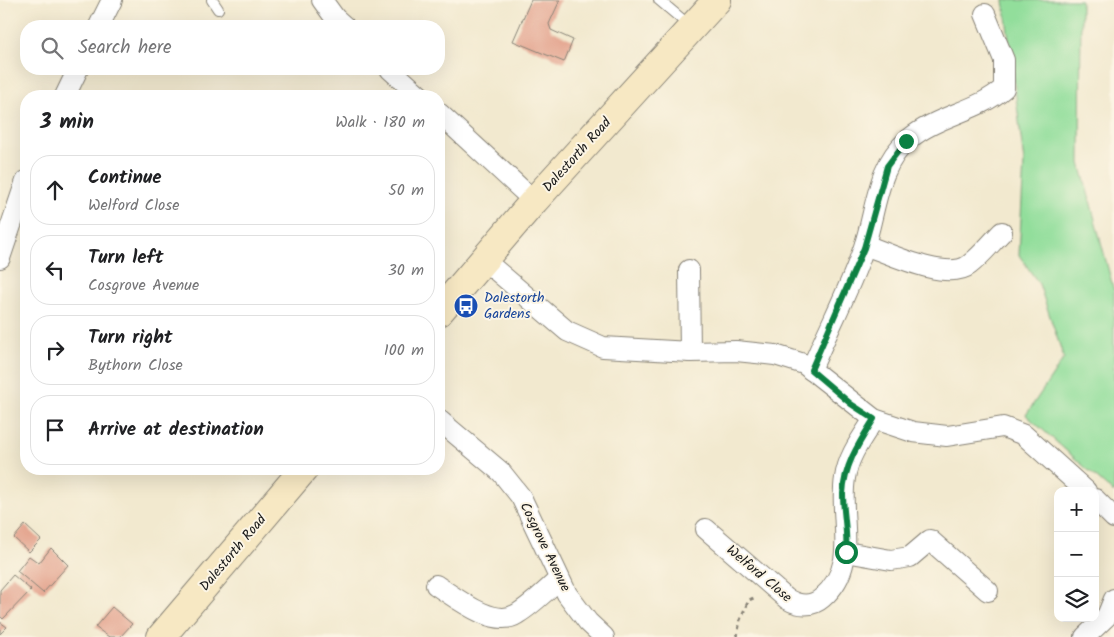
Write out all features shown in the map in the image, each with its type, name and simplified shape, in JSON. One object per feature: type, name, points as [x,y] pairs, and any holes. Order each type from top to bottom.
[{"type":"street","points":[[102,20],[112,0]]},
{"type":"street","points":[[322,0],[336,20]]},
{"type":"street","name":"Dalestorth Road","points":[[445,305],[534,201],[717,0]]},
{"type":"street","points":[[811,370],[864,245],[887,166],[906,141],[943,118],[990,100],[1004,88],[1004,60],[986,14]]},
{"type":"street","points":[[68,90],[75,75]]},
{"type":"street","points":[[397,75],[413,90]]},
{"type":"street","points":[[445,119],[534,201]]},
{"type":"street","points":[[0,258],[20,199]]},
{"type":"street","points":[[864,245],[923,266],[936,269],[960,270],[968,266],[1002,232]]},
{"type":"street","points":[[484,260],[567,331],[603,347],[690,352],[736,351],[775,355],[804,364],[851,404],[874,419],[913,432],[947,436],[1003,427],[1024,435],[1082,487]]},
{"type":"street","points":[[689,270],[690,352]]},
{"type":"street","name":"Welford Close","points":[[706,529],[796,605],[817,603],[830,591],[845,560],[847,541],[843,494],[845,476],[850,457],[874,419]]},
{"type":"street","name":"Cosgrove Avenue","points":[[445,425],[483,455],[501,472],[521,496],[567,594],[604,637]]},
{"type":"street","name":"Dalestorth Road","points":[[161,637],[299,475]]},
{"type":"street","points":[[1099,503],[1114,518]]},
{"type":"street","points":[[846,552],[891,560],[910,557],[930,540],[988,591]]},
{"type":"street","points":[[436,585],[482,614],[505,618],[516,615],[559,579]]},
{"type":"street","points":[[1085,637],[1107,616],[1114,599]]},
{"type":"lane","points":[[659,0],[692,28]]},
{"type":"path","points":[[737,637],[740,620],[749,600],[774,588]]},
{"type":"green space","points":[[1004,0],[1081,0],[1080,163],[1114,291],[1114,493],[1026,415],[1064,358],[1039,284],[1019,255],[1024,162]]},
{"type":"building","points":[[531,0],[560,0],[549,24],[551,30],[573,40],[564,62],[513,41]]},
{"type":"building","points":[[25,525],[41,540],[29,552],[14,538]]},
{"type":"building","points":[[51,548],[68,565],[43,593],[17,571],[29,556],[39,563]]},
{"type":"building","points":[[13,575],[31,590],[3,619],[0,616],[0,590]]},
{"type":"building","points":[[112,607],[132,624],[120,637],[109,637],[95,627]]},
{"type":"building","points":[[0,622],[7,627],[0,634]]},
{"type":"place","name":"Dalestorth Gardens","points":[[466,306]]},
{"type":"route","points":[[846,552],[847,541],[844,525],[843,494],[845,476],[850,457],[874,419],[851,404],[824,379],[811,370],[864,248],[887,166],[906,141]]}]
